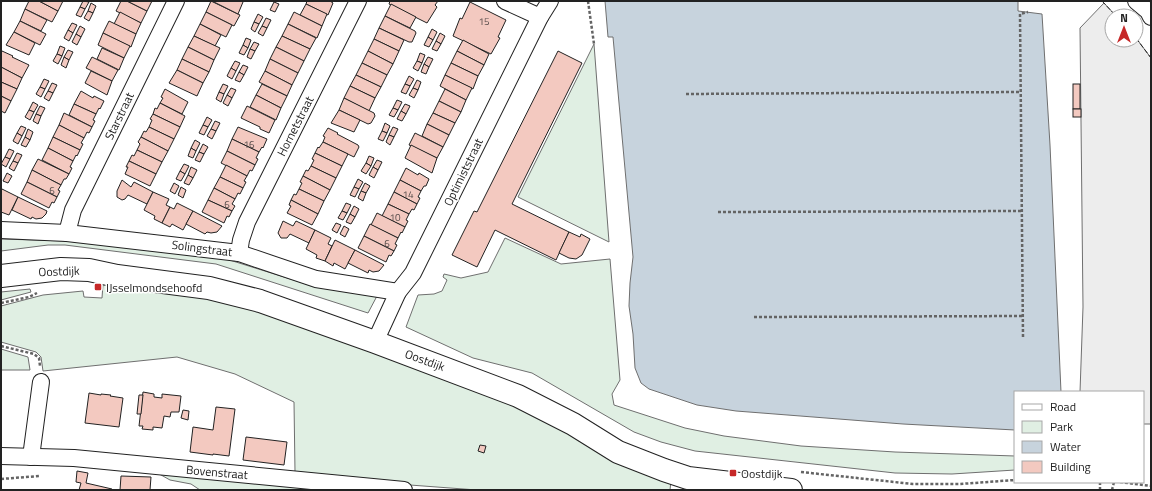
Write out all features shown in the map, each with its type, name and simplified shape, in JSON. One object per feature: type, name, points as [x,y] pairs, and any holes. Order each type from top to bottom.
[{"type":"street","name":"Starstraat","points":[[67,232],[73,210],[176,1]]},
{"type":"street","name":"Hornetstraat","points":[[239,253],[241,240],[247,222],[358,1]]},
{"type":"street","points":[[505,1],[540,17]]},
{"type":"street","name":"Optimiststraat","points":[[375,342],[398,292],[413,273],[540,17],[550,1]]},
{"type":"street","name":"Solingstraat","points":[[1,230],[67,232],[239,253],[316,279],[398,292]]},
{"type":"street","name":"Oostdijk","points":[[1,276],[61,269],[89,270],[117,276],[209,288],[260,301],[375,342],[518,396],[573,424],[618,452],[664,470],[687,484],[791,490]]},
{"type":"street","name":"Oostdijk","points":[[1,288],[117,276]]},
{"type":"street","points":[[31,457],[41,382]]},
{"type":"street","name":"Bovenstraat","points":[[1,456],[74,458],[404,490]]},
{"type":"path","points":[[588,1],[594,44]]},
{"type":"path","points":[[1023,337],[1020,14],[1028,12]]},
{"type":"path","points":[[686,94],[1020,92]]},
{"type":"path","points":[[718,212],[1022,211]]},
{"type":"path","points":[[754,317],[1023,316]]},
{"type":"path","points":[[1,346],[34,354],[39,358],[41,382]]},
{"type":"path","points":[[1128,483],[1151,486]]},
{"type":"green space","points":[[594,44],[609,242],[518,197]]},
{"type":"green space","points":[[505,238],[561,264],[610,259],[620,380],[612,394],[614,405],[685,428],[724,436],[801,446],[895,452],[1014,456],[1014,470],[952,474],[895,473],[695,451],[661,442],[634,432],[532,373],[473,358],[406,327],[418,295],[434,294],[442,291],[447,280],[443,277],[444,274],[461,278],[488,272]]},
{"type":"green space","points":[[1,239],[67,241],[223,258],[313,286],[377,296],[368,313],[216,264],[65,245],[48,245],[1,251]]},
{"type":"green space","points":[[103,284],[168,287],[264,311],[513,404],[671,480],[670,490],[477,490],[383,483],[295,472],[294,402],[235,374],[177,357],[43,371],[41,357],[36,352],[1,342],[1,306],[43,295],[83,291],[84,297],[102,298]]},
{"type":"green space","points":[[30,289],[31,292],[1,300],[1,292]]},
{"type":"green space","points":[[1,349],[28,357],[30,370],[1,370]]},
{"type":"green space","points":[[154,471],[350,490],[200,490],[191,484],[170,480]]},
{"type":"shaded area","points":[[1104,3],[1109,8],[1104,8],[1104,48],[1144,48],[1151,58],[1151,424],[1144,424],[1144,391],[1080,391],[1083,307],[1080,28]]},
{"type":"water","points":[[605,1],[1018,1],[1018,11],[1042,14],[1050,145],[1061,391],[1014,391],[1014,430],[903,424],[736,411],[697,405],[649,389],[641,383],[635,368],[633,334],[629,306],[633,257],[613,37],[608,37]]},
{"type":"building","points":[[29,1],[39,1],[58,11],[52,22],[25,9]]},
{"type":"building","points":[[39,1],[63,1],[58,11]]},
{"type":"building","points":[[83,1],[89,2],[85,9],[80,7]]},
{"type":"building","points":[[121,1],[127,1],[147,11],[141,23],[116,11]]},
{"type":"building","points":[[127,1],[152,1],[147,11]]},
{"type":"building","points":[[211,1],[240,15],[234,26],[206,12]]},
{"type":"building","points":[[212,1],[242,1],[243,2],[238,14]]},
{"type":"building","points":[[307,1],[330,1],[333,3],[328,15],[306,4]]},
{"type":"building","points":[[390,1],[438,1],[435,5],[437,7],[427,23],[389,4]]},
{"type":"building","points":[[274,2],[279,4],[275,12],[270,10]]},
{"type":"building","points":[[470,2],[506,20],[498,37],[500,38],[491,54],[453,36],[460,18],[462,19]]},
{"type":"building","points":[[91,3],[96,6],[93,13],[88,11]]},
{"type":"building","points":[[306,4],[327,14],[322,26],[300,15]]},
{"type":"building","points":[[391,4],[416,17],[410,28],[385,16]]},
{"type":"building","points":[[80,7],[85,9],[81,17],[76,15]]},
{"type":"building","points":[[25,9],[47,20],[41,31],[20,21]]},
{"type":"building","points":[[88,11],[93,13],[89,21],[84,18]]},
{"type":"building","points":[[120,12],[141,23],[136,34],[114,24]]},
{"type":"building","points":[[206,12],[232,25],[226,37],[200,24]]},
{"type":"building","points":[[294,12],[322,26],[317,38],[288,24]]},
{"type":"building","points":[[258,14],[263,17],[259,24],[254,22]]},
{"type":"building","points":[[385,16],[415,31],[416,33],[412,42],[379,28]]},
{"type":"building","points":[[266,18],[271,20],[267,28],[262,26]]},
{"type":"building","points":[[20,21],[46,34],[40,45],[14,32]]},
{"type":"building","points":[[109,21],[136,34],[131,47],[103,33]]},
{"type":"building","points":[[254,22],[259,24],[255,32],[251,29]]},
{"type":"building","points":[[72,23],[77,25],[73,33],[68,30]]},
{"type":"building","points":[[200,24],[221,35],[215,46],[194,36]]},
{"type":"building","points":[[288,24],[316,38],[310,49],[282,36]]},
{"type":"building","points":[[80,26],[85,29],[81,37],[76,34]]},
{"type":"building","points":[[262,26],[267,28],[263,36],[258,33]]},
{"type":"building","points":[[379,28],[404,40],[399,51],[374,39]]},
{"type":"building","points":[[432,29],[437,32],[433,40],[428,37]]},
{"type":"building","points":[[68,30],[73,33],[69,41],[64,38]]},
{"type":"building","points":[[14,32],[35,43],[29,55],[6,45]]},
{"type":"building","points":[[103,33],[130,46],[124,58],[98,45]]},
{"type":"building","points":[[440,33],[445,36],[441,44],[436,41]]},
{"type":"building","points":[[76,34],[81,37],[77,45],[72,42]]},
{"type":"building","points":[[194,36],[220,48],[214,60],[188,47]]},
{"type":"building","points":[[282,36],[310,49],[304,61],[276,47]]},
{"type":"building","points":[[428,37],[433,40],[429,47],[424,45]]},
{"type":"building","points":[[246,38],[251,40],[248,48],[243,45]]},
{"type":"building","points":[[374,39],[399,51],[393,64],[368,51]]},
{"type":"building","points":[[463,40],[489,54],[484,65],[457,51]]},
{"type":"building","points":[[436,41],[441,44],[437,51],[432,49]]},
{"type":"building","points":[[254,42],[259,44],[255,51],[250,49]]},
{"type":"building","points":[[243,45],[248,48],[244,55],[239,53]]},
{"type":"building","points":[[60,46],[65,48],[62,56],[57,54]]},
{"type":"building","points":[[188,47],[214,60],[209,72],[182,59]]},
{"type":"building","points":[[276,47],[304,61],[298,73],[270,59]]},
{"type":"building","points":[[102,48],[124,58],[119,70],[97,59]]},
{"type":"building","points":[[250,49],[255,51],[251,59],[247,57]]},
{"type":"building","points":[[68,50],[73,52],[69,60],[64,57]]},
{"type":"building","points":[[2,51],[29,65],[22,78],[1,67]]},
{"type":"building","points":[[368,51],[393,64],[387,75],[362,63]]},
{"type":"building","points":[[457,51],[484,65],[478,76],[451,63]]},
{"type":"building","points":[[558,51],[582,63],[512,204],[569,232],[556,260],[495,230],[477,267],[452,255],[474,211],[477,212]]},
{"type":"building","points":[[420,53],[425,55],[422,63],[417,61]]},
{"type":"building","points":[[57,54],[62,56],[58,64],[53,61]]},
{"type":"building","points":[[64,57],[69,60],[66,68],[61,65]]},
{"type":"building","points":[[92,57],[118,70],[112,81],[86,68]]},
{"type":"building","points":[[428,57],[433,59],[429,67],[424,64]]},
{"type":"building","points":[[182,59],[209,72],[203,83],[177,70]]},
{"type":"building","points":[[270,59],[298,73],[292,85],[265,71]]},
{"type":"building","points":[[235,61],[240,63],[236,71],[231,68]]},
{"type":"building","points":[[417,61],[422,63],[418,71],[413,68]]},
{"type":"building","points":[[362,63],[387,75],[381,87],[356,75]]},
{"type":"building","points":[[451,63],[478,76],[473,89],[445,75]]},
{"type":"building","points":[[424,64],[429,67],[426,74],[421,72]]},
{"type":"building","points":[[243,65],[248,67],[244,75],[239,72]]},
{"type":"building","points":[[1,67],[22,78],[17,89],[1,82]]},
{"type":"building","points":[[231,68],[236,71],[232,79],[227,76]]},
{"type":"building","points":[[177,70],[203,83],[197,96],[169,83]]},
{"type":"building","points":[[91,71],[112,81],[107,95],[85,83]]},
{"type":"building","points":[[265,71],[292,85],[287,96],[259,82]]},
{"type":"building","points":[[239,72],[244,75],[240,82],[235,80]]},
{"type":"building","points":[[356,75],[381,87],[375,98],[350,86]]},
{"type":"building","points":[[445,75],[472,88],[466,100],[440,86]]},
{"type":"building","points":[[409,76],[414,79],[410,86],[405,84]]},
{"type":"building","points":[[44,79],[49,81],[45,89],[40,87]]},
{"type":"building","points":[[417,80],[421,82],[418,90],[413,88]]},
{"type":"building","points":[[1,82],[17,89],[11,101],[1,96]]},
{"type":"building","points":[[52,83],[57,85],[53,93],[48,91]]},
{"type":"building","points":[[223,84],[228,86],[224,94],[219,92]]},
{"type":"building","points":[[262,84],[287,96],[281,108],[256,95]]},
{"type":"building","points":[[405,84],[410,86],[406,94],[401,92]]},
{"type":"building","points":[[1073,84],[1080,84],[1080,109],[1073,109]]},
{"type":"building","points":[[350,86],[375,98],[369,111],[344,98]]},
{"type":"building","points":[[40,87],[45,89],[41,97],[36,94]]},
{"type":"building","points":[[231,88],[236,90],[232,98],[227,95]]},
{"type":"building","points":[[413,88],[418,90],[414,98],[409,95]]},
{"type":"building","points":[[165,89],[188,102],[182,114],[160,103]]},
{"type":"building","points":[[445,89],[466,100],[461,112],[439,101]]},
{"type":"building","points":[[48,91],[53,93],[49,101],[44,98]]},
{"type":"building","points":[[81,91],[93,98],[94,96],[104,101],[96,114],[74,104]]},
{"type":"building","points":[[219,92],[224,94],[221,102],[216,99]]},
{"type":"building","points":[[227,95],[232,98],[228,106],[223,103]]},
{"type":"building","points":[[256,95],[281,108],[276,120],[250,107]]},
{"type":"building","points":[[1,96],[11,101],[5,113],[1,111]]},
{"type":"building","points":[[344,98],[374,113],[375,116],[371,123],[368,124],[339,110]]},
{"type":"building","points":[[397,100],[402,102],[398,110],[393,108]]},
{"type":"building","points":[[439,101],[461,112],[455,123],[433,113]]},
{"type":"building","points":[[33,102],[38,105],[34,112],[29,110]]},
{"type":"building","points":[[160,103],[185,116],[180,127],[153,114],[155,108],[157,109]]},
{"type":"building","points":[[74,104],[96,114],[92,127],[69,115]]},
{"type":"building","points":[[405,104],[410,106],[406,114],[401,111]]},
{"type":"building","points":[[40,106],[45,108],[41,116],[36,114]]},
{"type":"building","points":[[247,106],[275,120],[269,133],[241,118]]},
{"type":"building","points":[[393,108],[398,110],[394,117],[389,115]]},
{"type":"building","points":[[1073,109],[1081,109],[1081,117],[1073,117]]},
{"type":"building","points":[[29,110],[34,112],[30,120],[25,117]]},
{"type":"building","points":[[339,110],[360,120],[354,132],[331,123]]},
{"type":"building","points":[[401,111],[406,114],[402,121],[397,119]]},
{"type":"building","points":[[64,113],[92,127],[84,138],[59,125]]},
{"type":"building","points":[[433,113],[455,123],[449,135],[427,124]]},
{"type":"building","points":[[36,114],[41,116],[38,124],[33,121]]},
{"type":"building","points":[[153,114],[180,127],[174,139],[149,127],[152,120],[150,119]]},
{"type":"building","points":[[207,117],[212,120],[208,127],[203,125]]},
{"type":"building","points":[[215,121],[220,123],[216,131],[211,129]]},
{"type":"building","points":[[385,123],[390,126],[387,133],[382,131]]},
{"type":"building","points":[[427,124],[449,135],[443,147],[422,136]]},
{"type":"building","points":[[59,125],[84,138],[81,143],[83,144],[80,150],[53,137]]},
{"type":"building","points":[[203,125],[208,127],[204,135],[199,133]]},
{"type":"building","points":[[21,126],[26,128],[22,136],[17,133]]},
{"type":"building","points":[[149,127],[174,139],[168,151],[141,137],[144,131],[146,132]]},
{"type":"building","points":[[238,127],[267,139],[263,148],[262,147],[259,152],[232,139]]},
{"type":"building","points":[[393,127],[398,129],[394,137],[389,135]]},
{"type":"building","points":[[328,128],[358,145],[359,147],[354,157],[323,142],[325,137],[323,136]]},
{"type":"building","points":[[28,129],[33,132],[30,140],[25,137]]},
{"type":"building","points":[[211,129],[216,131],[212,139],[207,136]]},
{"type":"building","points":[[382,131],[387,133],[383,141],[378,139]]},
{"type":"building","points":[[17,133],[22,136],[18,144],[13,141]]},
{"type":"building","points":[[415,133],[443,147],[437,158],[409,145]]},
{"type":"building","points":[[389,135],[394,137],[390,145],[386,142]]},
{"type":"building","points":[[25,137],[30,140],[26,147],[21,145]]},
{"type":"building","points":[[53,137],[80,150],[73,161],[48,148]]},
{"type":"building","points":[[141,137],[168,151],[162,162],[137,150],[140,144],[138,142]]},
{"type":"building","points":[[232,139],[259,152],[255,165],[227,151]]},
{"type":"building","points":[[195,140],[200,143],[196,151],[191,148]]},
{"type":"building","points":[[323,142],[348,154],[342,166],[315,153]]},
{"type":"building","points":[[203,144],[208,147],[204,154],[199,152]]},
{"type":"building","points":[[411,145],[437,158],[432,173],[405,158]]},
{"type":"building","points":[[48,148],[73,161],[69,174],[42,160]]},
{"type":"building","points":[[191,148],[196,151],[193,158],[188,156]]},
{"type":"building","points":[[9,149],[14,151],[10,159],[5,157]]},
{"type":"building","points":[[137,150],[162,162],[156,174],[129,161]]},
{"type":"building","points":[[227,151],[255,165],[247,176],[221,163]]},
{"type":"building","points":[[199,152],[204,154],[200,162],[195,160]]},
{"type":"building","points":[[17,153],[22,155],[18,163],[13,161]]},
{"type":"building","points":[[315,153],[342,166],[336,178],[311,166]]},
{"type":"building","points":[[369,156],[374,158],[371,166],[366,163]]},
{"type":"building","points":[[5,157],[10,159],[6,167],[1,164]]},
{"type":"building","points":[[38,159],[69,174],[61,185],[32,170]]},
{"type":"building","points":[[377,160],[382,162],[378,170],[373,167]]},
{"type":"building","points":[[13,161],[18,163],[14,171],[9,168]]},
{"type":"building","points":[[129,161],[156,174],[150,186],[125,174]]},
{"type":"building","points":[[366,163],[371,166],[366,174],[361,171]]},
{"type":"building","points":[[184,164],[189,166],[185,174],[180,171]]},
{"type":"building","points":[[226,165],[247,176],[244,181],[246,182],[243,188],[220,177]]},
{"type":"building","points":[[311,166],[336,178],[330,190],[303,176],[306,170],[308,171]]},
{"type":"building","points":[[191,167],[197,170],[193,178],[188,175]]},
{"type":"building","points":[[373,167],[378,170],[374,178],[369,175]]},
{"type":"building","points":[[406,168],[429,179],[426,186],[424,186],[421,191],[400,180]]},
{"type":"building","points":[[32,170],[61,185],[58,190],[60,191],[57,197],[27,182]]},
{"type":"building","points":[[180,171],[185,174],[181,181],[176,179]]},
{"type":"building","points":[[7,173],[12,176],[8,183],[3,181]]},
{"type":"building","points":[[188,175],[193,178],[189,185],[184,183]]},
{"type":"building","points":[[303,176],[330,190],[324,201],[299,189]]},
{"type":"building","points":[[220,177],[243,188],[235,199],[214,188]]},
{"type":"building","points":[[358,179],[363,182],[359,189],[354,187]]},
{"type":"building","points":[[122,180],[131,187],[134,182],[153,192],[147,204],[128,195],[122,200],[117,197],[117,191]]},
{"type":"building","points":[[400,180],[421,191],[417,204],[394,192]]},
{"type":"building","points":[[27,182],[57,197],[54,203],[52,202],[49,208],[21,194]]},
{"type":"building","points":[[174,183],[179,186],[175,194],[170,191]]},
{"type":"building","points":[[365,183],[370,186],[366,193],[361,191]]},
{"type":"building","points":[[181,187],[186,190],[183,198],[178,195]]},
{"type":"building","points":[[354,187],[359,189],[355,197],[350,195]]},
{"type":"building","points":[[214,188],[235,199],[232,204],[235,206],[232,211],[208,200]]},
{"type":"building","points":[[2,189],[18,197],[9,215],[1,212]]},
{"type":"building","points":[[299,189],[324,201],[318,214],[291,200]]},
{"type":"building","points":[[361,191],[366,193],[363,201],[358,198]]},
{"type":"building","points":[[153,192],[169,199],[166,205],[170,207],[162,223],[154,219],[155,216],[144,210]]},
{"type":"building","points":[[394,192],[417,204],[414,210],[412,209],[409,214],[388,204]]},
{"type":"building","points":[[18,197],[47,211],[46,214],[42,218],[36,219],[32,217],[31,219],[12,210]]},
{"type":"building","points":[[208,200],[232,211],[229,217],[227,216],[224,223],[202,212]]},
{"type":"building","points":[[291,200],[318,214],[312,225],[287,213],[291,206],[289,205]]},
{"type":"building","points":[[177,203],[193,211],[183,230],[172,224],[170,227],[162,223],[170,207],[174,209]]},
{"type":"building","points":[[346,203],[351,205],[347,213],[342,211]]},
{"type":"building","points":[[388,204],[409,214],[405,227],[382,216]]},
{"type":"building","points":[[354,206],[359,209],[355,217],[350,214]]},
{"type":"building","points":[[193,211],[222,226],[217,232],[207,232],[205,234],[186,224]]},
{"type":"building","points":[[342,211],[347,213],[343,220],[338,218]]},
{"type":"building","points":[[377,213],[405,227],[398,238],[371,225]]},
{"type":"building","points":[[350,214],[355,217],[351,224],[346,222]]},
{"type":"building","points":[[283,221],[293,226],[296,221],[315,230],[309,243],[290,234],[287,238],[281,238],[278,233]]},
{"type":"building","points":[[336,223],[341,225],[337,233],[332,230]]},
{"type":"building","points":[[370,224],[398,238],[394,251],[364,236]]},
{"type":"building","points":[[344,226],[349,229],[345,237],[340,234]]},
{"type":"building","points":[[315,230],[331,238],[328,244],[332,246],[325,261],[316,258],[317,255],[306,249]]},
{"type":"building","points":[[569,232],[580,237],[581,234],[590,239],[582,255],[576,259],[569,258],[559,253]]},
{"type":"building","points":[[364,236],[394,251],[391,256],[389,255],[386,262],[358,248]]},
{"type":"building","points":[[335,240],[355,250],[345,269],[334,263],[333,266],[325,261]]},
{"type":"building","points":[[355,250],[384,265],[379,271],[373,272],[369,270],[368,273],[348,263]]},
{"type":"building","points":[[143,392],[154,394],[154,397],[162,398],[162,394],[181,396],[179,412],[171,412],[170,417],[164,416],[162,428],[153,427],[153,430],[142,429],[143,426],[139,426]]},
{"type":"building","points":[[89,393],[111,395],[110,396],[123,398],[119,427],[85,423]]},
{"type":"building","points":[[139,395],[143,395],[141,414],[137,414]]},
{"type":"building","points":[[216,407],[235,409],[229,456],[190,452],[193,427],[213,430]]},
{"type":"building","points":[[183,410],[189,411],[188,420],[181,418]]},
{"type":"building","points":[[246,437],[287,442],[284,465],[243,460]]},
{"type":"building","points":[[480,445],[486,446],[484,453],[478,451]]},
{"type":"building","points":[[77,471],[88,473],[86,483],[112,490],[79,490],[81,483],[76,482]]},
{"type":"building","points":[[121,476],[151,477],[150,490],[120,490]]},
{"type":"fence","points":[[1102,1],[1109,8]]},
{"type":"fence","points":[[1144,48],[1151,58]]},
{"type":"place","name":"IJsselmondsehoofd","points":[[98,287]]},
{"type":"place","name":"Oostdijk","points":[[733,473]]}]
